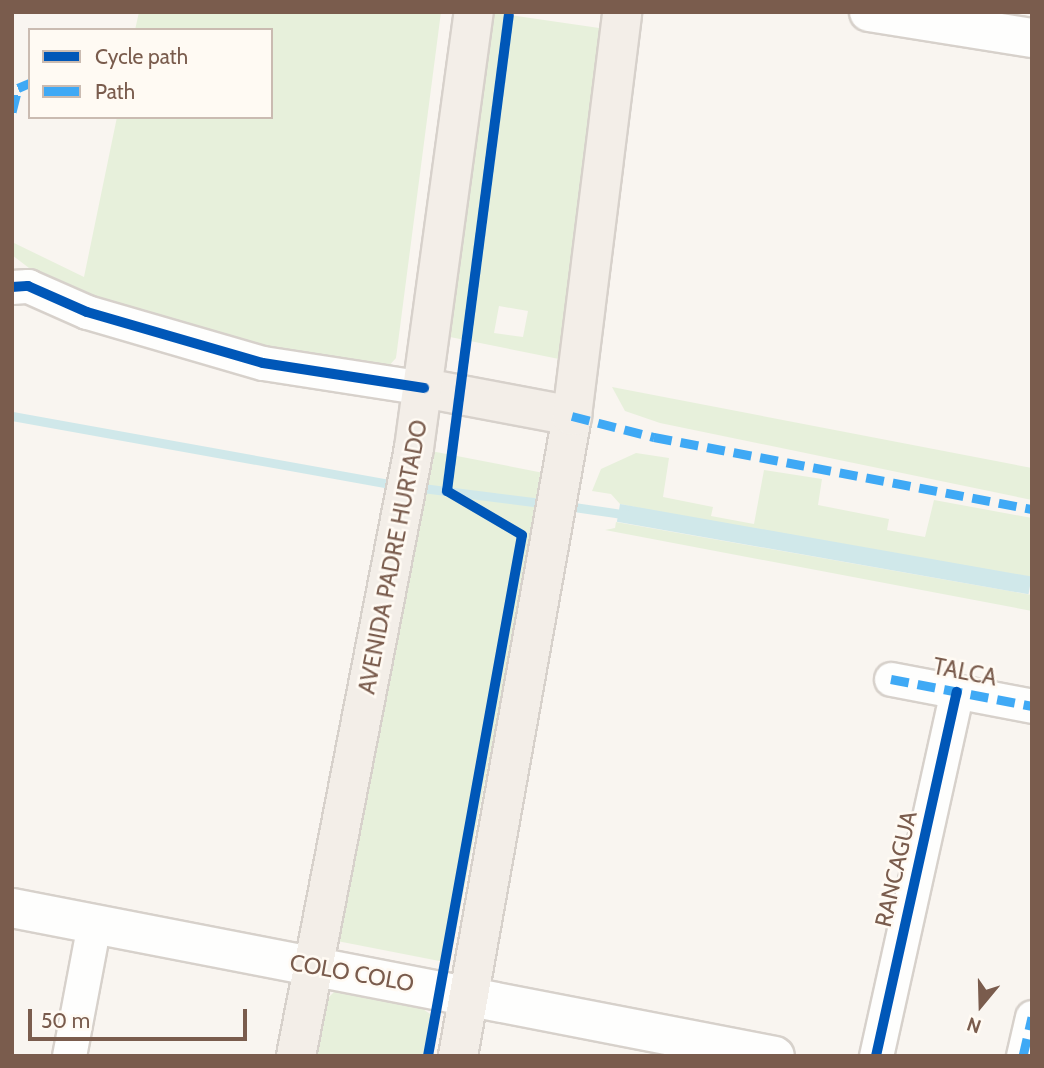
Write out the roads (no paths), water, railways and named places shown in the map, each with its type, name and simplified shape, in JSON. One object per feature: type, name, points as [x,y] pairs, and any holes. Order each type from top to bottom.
[{"type":"main road","name":"AVENIDA PADRE HURTADO","points":[[296,1056],[424,388],[474,12]]},
{"type":"main road","points":[[458,1056],[572,416],[622,12]]},
{"type":"main road","points":[[424,388],[572,416]]},
{"type":"street","points":[[869,12],[1032,38]]},
{"type":"street","points":[[12,287],[28,286],[126,325],[263,363],[424,388]]},
{"type":"street","name":"TALCA","points":[[891,679],[1032,706]]},
{"type":"street","name":"RANCAGUA","points":[[876,1056],[957,692]]},
{"type":"street","name":"COLO COLO","points":[[12,908],[470,994],[775,1056]]},
{"type":"street","points":[[69,1056],[94,924]]},
{"type":"street","points":[[1023,1056],[1032,1017]]},
{"type":"water","points":[[620,504],[1032,577],[1029,594],[617,522]]},
{"type":"waterway","points":[[12,416],[396,485]]},
{"type":"waterway","points":[[414,487],[549,504]]},
{"type":"waterway","points":[[567,506],[629,515]]}]
